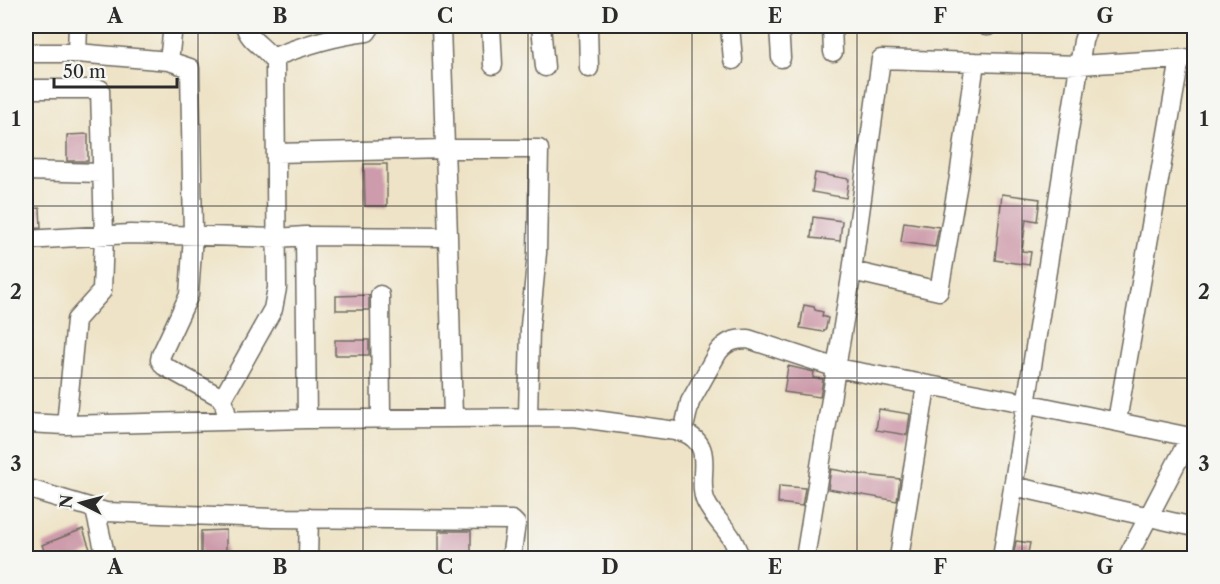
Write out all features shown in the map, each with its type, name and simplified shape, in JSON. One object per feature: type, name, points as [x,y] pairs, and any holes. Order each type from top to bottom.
[{"type":"street","points":[[78,26],[78,53]]},
{"type":"street","points":[[169,61],[173,26]]},
{"type":"street","points":[[222,400],[273,309],[277,288],[274,66],[254,42],[245,26]]},
{"type":"street","points":[[274,66],[318,41],[368,32],[371,26]]},
{"type":"street","points":[[441,26],[453,417]]},
{"type":"street","points":[[491,26],[493,65]]},
{"type":"street","points":[[541,26],[545,67]]},
{"type":"street","points":[[588,26],[589,68]]},
{"type":"street","points":[[730,26],[733,60]]},
{"type":"street","points":[[779,26],[781,58]]},
{"type":"street","points":[[832,26],[833,52]]},
{"type":"street","points":[[1002,558],[1083,41],[1088,26]]},
{"type":"street","points":[[26,53],[78,53],[169,61],[190,68],[193,235],[189,295],[160,360],[164,366],[222,400],[228,421]]},
{"type":"street","points":[[805,558],[852,271],[881,59],[1080,65],[1187,58],[1117,421]]},
{"type":"street","points":[[852,271],[939,291],[959,177],[975,62]]},
{"type":"street","points":[[26,89],[100,89],[104,235],[102,291],[76,320],[66,425]]},
{"type":"street","points":[[276,153],[539,149],[537,253],[530,326],[528,417]]},
{"type":"street","points":[[26,171],[101,174]]},
{"type":"street","points":[[26,240],[104,235],[277,238],[305,236],[448,237]]},
{"type":"street","points":[[305,236],[307,418]]},
{"type":"street","points":[[277,288],[305,288]]},
{"type":"street","points":[[380,295],[381,418]]},
{"type":"street","points":[[683,432],[694,393],[718,352],[734,339],[748,339],[837,368],[1117,421],[1192,438],[1127,558]]},
{"type":"street","points":[[899,558],[926,386]]},
{"type":"street","points":[[26,423],[66,425],[307,418],[573,417],[683,432],[692,435],[698,441],[704,463],[703,491],[706,502],[731,538],[741,558]]},
{"type":"street","points":[[1013,486],[1194,527]]},
{"type":"street","points":[[26,488],[106,512],[272,518],[512,520],[516,524],[511,558]]},
{"type":"street","points":[[95,510],[106,558]]},
{"type":"street","points":[[308,558],[309,518]]},
{"type":"building","points":[[88,134],[88,161],[67,161],[67,135]]},
{"type":"building","points":[[364,164],[387,164],[387,206],[365,206]]},
{"type":"building","points":[[815,173],[849,179],[846,198],[812,192]]},
{"type":"building","points":[[1002,194],[1040,199],[1037,221],[1026,219],[1022,251],[1031,252],[1029,265],[995,260]]},
{"type":"building","points":[[40,208],[41,228],[26,229],[26,209]]},
{"type":"building","points":[[813,217],[842,221],[840,241],[811,238]]},
{"type":"building","points":[[904,222],[939,227],[935,247],[901,242]]},
{"type":"building","points":[[369,295],[369,310],[336,310],[336,296]]},
{"type":"building","points":[[804,305],[814,307],[815,310],[823,312],[822,316],[828,318],[823,332],[800,328]]},
{"type":"building","points":[[335,340],[369,340],[369,355],[335,355]]},
{"type":"building","points":[[788,366],[814,372],[813,378],[823,379],[820,397],[784,392]]},
{"type":"building","points":[[879,409],[910,414],[907,435],[876,430]]},
{"type":"building","points":[[831,469],[900,479],[897,501],[828,489]]},
{"type":"building","points":[[779,486],[805,488],[802,506],[778,503]]},
{"type":"building","points":[[83,529],[91,552],[74,558],[47,558],[42,545]]},
{"type":"building","points":[[226,530],[226,558],[201,558],[201,531]]},
{"type":"building","points":[[439,531],[471,531],[471,558],[439,558]]},
{"type":"building","points":[[1016,541],[1030,543],[1027,558],[1013,558]]}]
